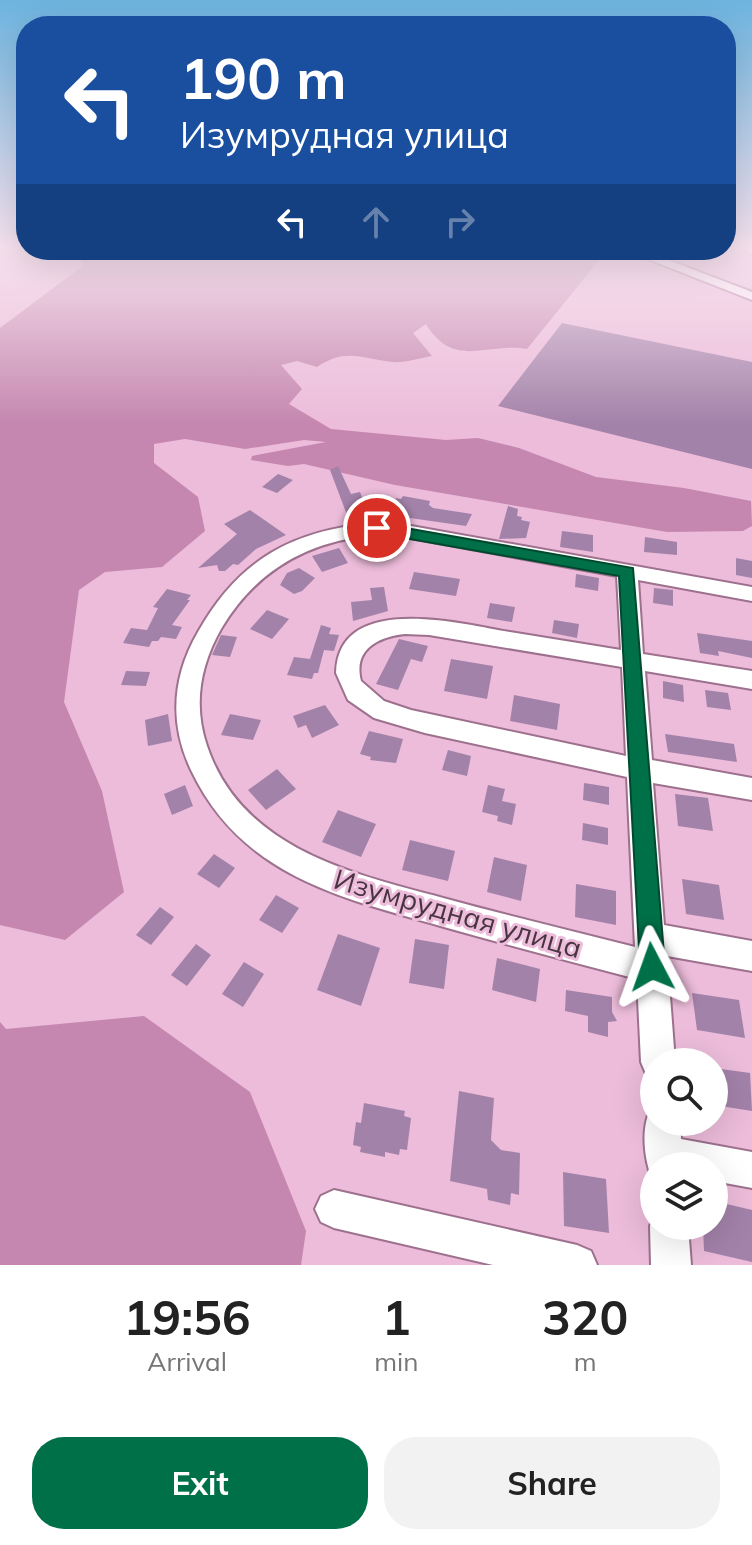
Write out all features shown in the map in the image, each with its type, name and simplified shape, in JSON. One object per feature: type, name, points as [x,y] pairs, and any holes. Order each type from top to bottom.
[{"type":"street","name":"Изумрудная улица","points":[[752,594],[400,530],[354,530],[306,541],[281,554],[246,580],[210,629],[188,689],[189,722],[197,756],[217,791],[271,847],[312,870],[359,890],[652,952],[752,956]]},
{"type":"street","points":[[627,572],[657,1048]]},
{"type":"street","points":[[752,680],[429,627],[406,626],[382,628],[366,636],[349,659],[347,675],[352,689],[381,710],[640,772],[752,789]]},
{"type":"street","points":[[664,1147],[752,1170]]},
{"type":"street","points":[[334,1209],[577,1265]]},
{"type":"street","points":[[670,1240],[671,1265]]},
{"type":"shaded area","points":[[29,306],[562,306],[527,349],[459,350],[437,338],[426,324],[413,333],[432,356],[398,362],[346,356],[317,367],[297,361],[281,365],[302,389],[289,404],[331,429],[446,440],[478,438],[519,448],[596,477],[684,488],[751,501],[752,526],[743,531],[667,532],[395,485],[304,464],[288,466],[251,460],[252,456],[326,442],[304,440],[245,449],[185,439],[154,444],[154,463],[198,497],[205,531],[162,567],[105,572],[79,590],[64,702],[102,791],[124,892],[65,940],[0,925],[0,328]]},
{"type":"shaded area","points":[[144,1016],[250,1092],[306,1231],[301,1265],[0,1265],[0,1022],[6,1029]]},
{"type":"building","points":[[562,323],[752,362],[752,469],[498,406]]},
{"type":"building","points":[[338,466],[351,494],[360,492],[368,512],[347,515],[330,470]]},
{"type":"building","points":[[278,474],[293,480],[277,493],[262,487]]},
{"type":"building","points":[[403,496],[430,501],[429,505],[433,508],[472,514],[466,526],[396,516],[397,513],[389,512],[396,498]]},
{"type":"building","points":[[508,506],[518,509],[517,516],[522,517],[521,520],[530,522],[526,538],[499,539]]},
{"type":"building","points":[[250,510],[286,535],[256,549],[238,565],[233,564],[225,571],[219,571],[217,565],[198,568],[237,534],[224,524]]},
{"type":"building","points":[[562,531],[593,535],[593,552],[560,547]]},
{"type":"building","points":[[645,537],[677,542],[677,555],[644,552]]},
{"type":"building","points":[[339,548],[348,563],[322,572],[312,556]]},
{"type":"building","points":[[736,558],[752,561],[752,578],[736,575]]},
{"type":"building","points":[[299,568],[315,578],[302,591],[294,594],[280,585],[287,573]]},
{"type":"building","points":[[414,572],[460,579],[456,596],[409,589]]},
{"type":"building","points":[[576,574],[599,578],[598,591],[575,587]]},
{"type":"building","points":[[384,587],[388,611],[353,621],[351,602],[372,600],[370,588]]},
{"type":"building","points":[[654,588],[673,590],[673,606],[653,603]]},
{"type":"building","points":[[167,589],[191,595],[172,625],[182,627],[176,639],[161,637],[158,641],[152,641],[149,647],[123,643],[131,628],[147,630],[158,608],[153,607]]},
{"type":"building","points":[[490,603],[515,607],[512,622],[487,618]]},
{"type":"building","points":[[267,610],[289,619],[272,639],[250,629]]},
{"type":"building","points":[[554,620],[579,624],[577,638],[552,633]]},
{"type":"building","points":[[321,625],[331,628],[329,634],[339,635],[334,651],[324,650],[318,673],[314,673],[312,679],[287,675],[294,657],[310,659]]},
{"type":"building","points":[[697,633],[752,641],[752,658],[718,651],[719,656],[700,653]]},
{"type":"building","points":[[221,635],[237,637],[230,657],[212,655]]},
{"type":"building","points":[[399,639],[428,646],[422,662],[411,659],[398,690],[376,684]]},
{"type":"building","points":[[451,659],[493,666],[487,699],[444,691]]},
{"type":"building","points":[[126,671],[150,672],[146,686],[121,685]]},
{"type":"building","points":[[663,681],[683,685],[684,702],[663,698]]},
{"type":"building","points":[[705,690],[728,693],[731,710],[707,707]]},
{"type":"building","points":[[514,695],[560,704],[557,730],[510,721]]},
{"type":"building","points":[[325,705],[339,725],[312,738],[306,725],[298,728],[293,716]]},
{"type":"building","points":[[168,714],[172,741],[148,746],[145,720]]},
{"type":"building","points":[[230,714],[261,720],[253,740],[221,735]]},
{"type":"building","points":[[369,731],[403,739],[396,763],[370,760],[371,757],[360,754]]},
{"type":"building","points":[[665,734],[734,744],[737,762],[668,752]]},
{"type":"building","points":[[448,750],[471,756],[467,776],[442,770]]},
{"type":"building","points":[[277,769],[296,789],[266,810],[248,790]]},
{"type":"building","points":[[584,783],[609,787],[609,805],[583,800]]},
{"type":"building","points":[[185,785],[193,806],[172,815],[164,794]]},
{"type":"building","points":[[488,785],[505,789],[502,801],[516,804],[512,825],[497,821],[498,816],[482,812]]},
{"type":"building","points":[[675,794],[708,798],[713,831],[678,826]]},
{"type":"building","points":[[338,810],[376,824],[361,857],[322,842]]},
{"type":"building","points":[[583,823],[608,828],[608,845],[582,840]]},
{"type":"building","points":[[410,840],[455,851],[448,881],[402,870]]},
{"type":"building","points":[[214,854],[235,868],[219,888],[197,874]]},
{"type":"building","points":[[494,857],[527,865],[521,901],[487,892]]},
{"type":"building","points":[[682,879],[719,885],[724,920],[686,914]]},
{"type":"building","points":[[576,884],[616,891],[616,925],[575,917]]},
{"type":"building","points":[[276,895],[299,908],[282,933],[259,920]]},
{"type":"building","points":[[160,907],[174,917],[151,945],[136,935]]},
{"type":"building","points":[[338,934],[380,948],[361,1006],[317,990]]},
{"type":"building","points":[[415,939],[449,945],[444,989],[409,983]]},
{"type":"building","points":[[196,944],[211,955],[187,986],[171,975]]},
{"type":"building","points":[[497,958],[540,969],[536,1002],[492,990]]},
{"type":"building","points":[[244,962],[264,974],[243,1007],[222,994]]},
{"type":"building","points":[[566,990],[612,997],[612,1012],[617,1021],[608,1022],[608,1037],[588,1032],[588,1016],[565,1011]]},
{"type":"building","points":[[692,993],[739,1000],[745,1038],[697,1030]]},
{"type":"building","points":[[728,1070],[750,1073],[752,1111],[728,1107]]},
{"type":"building","points":[[459,1091],[494,1098],[491,1140],[501,1150],[520,1153],[519,1195],[511,1193],[510,1205],[488,1200],[487,1189],[450,1181]]},
{"type":"building","points":[[364,1103],[405,1111],[404,1116],[411,1118],[407,1150],[400,1149],[399,1155],[385,1152],[385,1157],[360,1152],[361,1147],[353,1145],[356,1122],[361,1123]]},
{"type":"building","points":[[563,1172],[606,1179],[609,1233],[564,1226]]},
{"type":"building","points":[[728,1204],[752,1210],[752,1262],[704,1251],[704,1240],[728,1240]]},
{"type":"route","points":[[377,528],[627,572],[652,967]]}]
